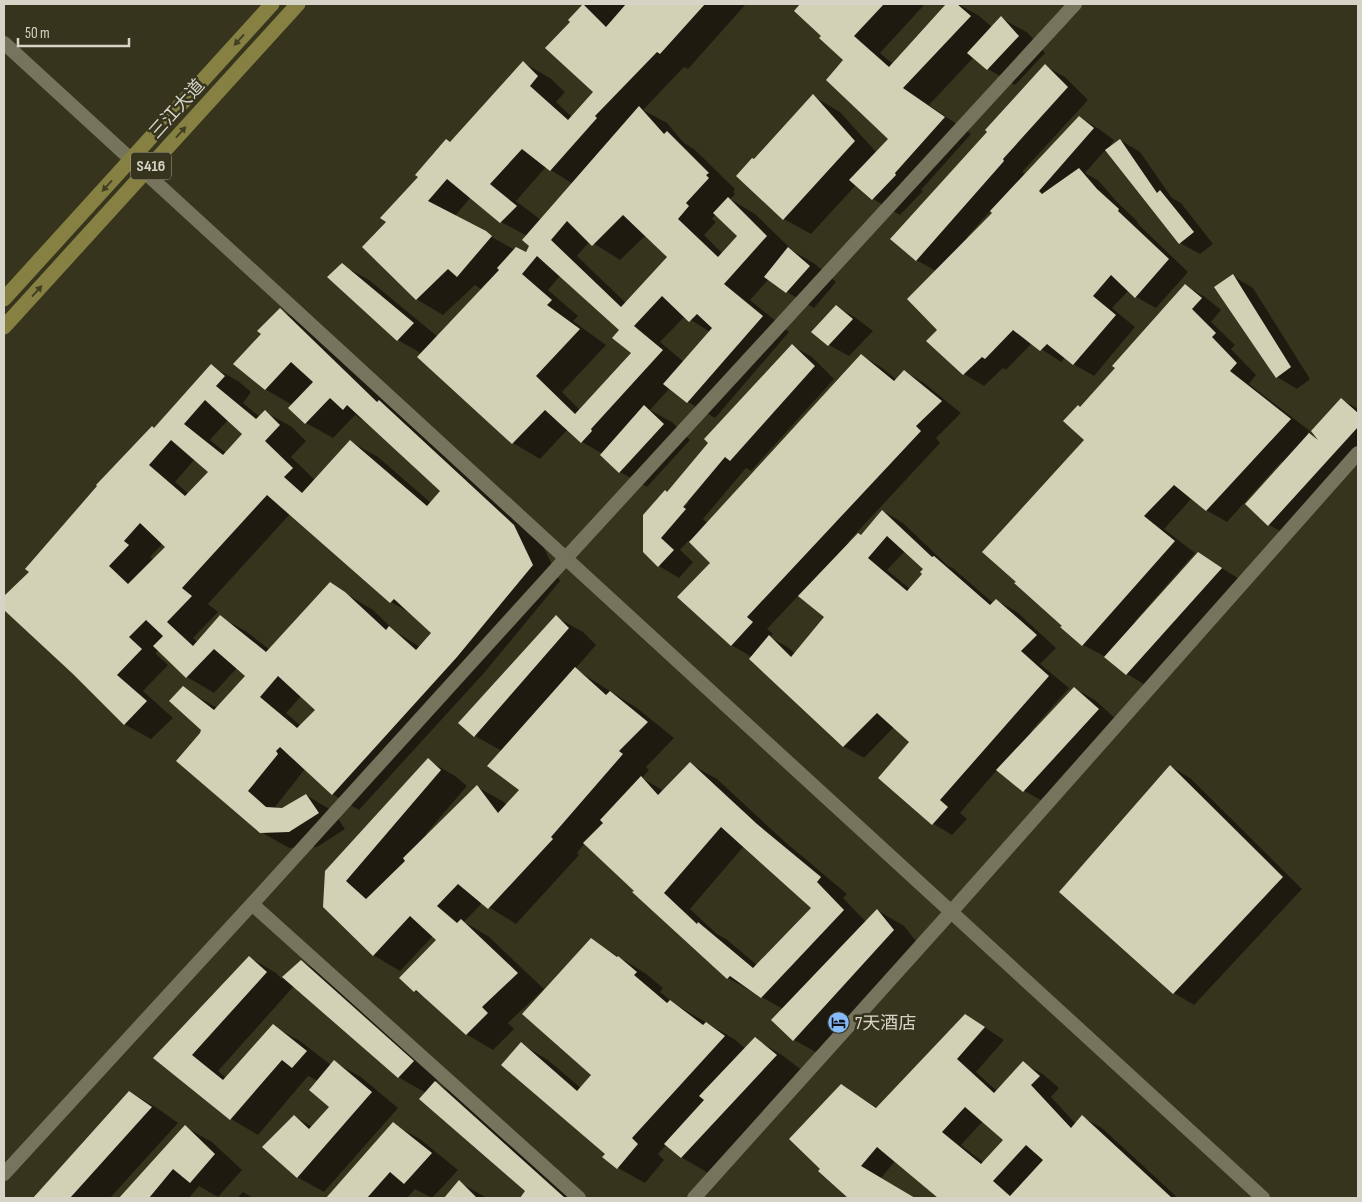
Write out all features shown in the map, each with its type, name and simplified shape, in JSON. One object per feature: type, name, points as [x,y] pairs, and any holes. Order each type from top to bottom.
[{"type":"main road","name":"三江大道","points":[[4,299],[272,4]]},
{"type":"main road","name":"三江大道","points":[[4,327],[298,4]]},
{"type":"street","points":[[4,1174],[1075,4]]},
{"type":"street","points":[[4,43],[1263,1198]]},
{"type":"street","points":[[694,1198],[1358,453]]},
{"type":"street","points":[[252,904],[579,1198]]},
{"type":"building","points":[[583,4],[606,27],[626,4],[705,4],[660,54],[657,52],[595,116],[597,118],[550,171],[522,149],[490,184],[517,206],[500,223],[447,179],[428,201],[486,231],[492,236],[457,277],[448,269],[416,300],[362,247],[386,222],[380,218],[418,177],[415,175],[446,139],[450,142],[523,61],[538,76],[530,86],[568,120],[593,92],[545,48],[570,22],[568,20]]},
{"type":"building","points":[[800,4],[884,4],[854,36],[889,67],[946,4],[957,4],[971,16],[903,88],[945,117],[895,173],[896,175],[872,200],[849,180],[888,139],[826,80],[843,60],[794,11]]},
{"type":"building","points":[[1001,16],[1019,36],[987,70],[967,53]]},
{"type":"building","points":[[1045,64],[1068,87],[1003,159],[1004,161],[916,261],[890,239],[987,132],[985,130]]},
{"type":"building","points":[[813,94],[855,141],[783,220],[736,176]]},
{"type":"building","points":[[639,106],[664,134],[667,131],[709,173],[706,175],[709,178],[686,203],[689,206],[678,219],[718,257],[737,236],[713,213],[728,197],[767,236],[724,284],[763,316],[687,403],[663,384],[712,328],[697,314],[689,322],[662,296],[634,326],[663,350],[591,429],[592,431],[581,443],[545,410],[512,444],[417,357],[499,270],[497,268],[516,247],[526,252],[529,246],[522,240]],"holes":[[[623,215],[667,257],[621,307],[551,240],[567,221],[592,246]],[[537,256],[619,330],[612,338],[631,353],[575,414],[536,376],[580,329],[547,305],[552,300],[522,274]]]},
{"type":"building","points":[[1079,116],[1094,128],[1039,191],[1042,194],[1079,168],[1097,189],[1119,209],[1118,211],[1169,259],[1135,298],[1111,275],[1093,296],[1116,315],[1073,365],[1047,344],[1040,351],[1013,330],[985,359],[982,357],[963,375],[926,341],[937,330],[907,299],[992,213],[990,211]]},
{"type":"building","points":[[1120,139],[1157,193],[1160,190],[1194,232],[1179,244],[1105,150]]},
{"type":"building","points":[[788,247],[810,266],[786,293],[764,277]]},
{"type":"building","points":[[342,263],[414,323],[397,341],[327,277]]},
{"type":"building","points":[[1233,274],[1291,367],[1276,378],[1214,287]]},
{"type":"building","points":[[1185,284],[1202,298],[1192,309],[1216,333],[1212,337],[1237,363],[1230,371],[1291,419],[1206,511],[1174,485],[1144,516],[1175,541],[1082,646],[982,552],[1084,440],[1063,421],[1078,405],[1080,407],[1115,368],[1112,366]]},
{"type":"building","points":[[836,305],[853,319],[828,346],[811,332]]},
{"type":"building","points":[[280,308],[377,402],[379,400],[514,525],[533,565],[457,657],[332,795],[280,747],[276,751],[278,754],[248,791],[266,807],[282,808],[306,794],[319,813],[289,832],[260,833],[176,761],[201,730],[169,701],[183,686],[214,710],[245,676],[214,649],[186,678],[153,646],[163,636],[146,620],[129,637],[142,649],[117,675],[147,701],[124,725],[73,674],[4,610],[4,596],[29,572],[25,569],[96,485],[152,426],[154,428],[211,364],[225,376],[216,386],[256,419],[265,410],[280,425],[265,441],[293,468],[284,477],[302,493],[350,440],[427,506],[440,491],[347,405],[343,410],[330,398],[305,424],[288,408],[313,382],[291,362],[265,390],[233,364],[261,334],[257,331]],"holes":[[[205,400],[242,434],[223,455],[184,424]],[[171,440],[208,472],[185,496],[149,465]],[[267,495],[390,603],[394,599],[431,633],[416,650],[389,626],[386,630],[345,592],[330,582],[266,652],[220,615],[193,646],[167,622],[192,596],[182,588]],[[140,523],[165,547],[128,584],[109,566],[129,545],[124,541]],[[278,676],[315,710],[297,728],[260,697]]]},
{"type":"building","points":[[792,344],[815,366],[730,461],[725,457],[683,507],[686,509],[661,538],[674,550],[658,567],[643,552],[643,515],[665,490],[667,492],[708,443],[704,439]]},
{"type":"building","points":[[861,354],[894,381],[904,370],[942,401],[916,426],[921,431],[747,617],[753,622],[731,646],[677,597],[710,563],[689,542]]},
{"type":"building","points":[[1341,398],[1358,413],[1358,427],[1268,526],[1245,504],[1309,433],[1318,440],[1311,431]]},
{"type":"building","points":[[644,405],[664,424],[619,473],[600,455]]},
{"type":"building","points":[[882,510],[932,557],[934,556],[990,605],[996,599],[1037,635],[1021,651],[1049,676],[940,800],[948,807],[932,825],[878,778],[909,742],[877,713],[843,747],[749,659],[769,635],[791,657],[824,617],[798,596],[858,533],[861,535]],"holes":[[[887,536],[923,569],[920,572],[922,574],[907,591],[868,558]]]},
{"type":"building","points":[[1198,552],[1222,568],[1126,675],[1104,657]]},
{"type":"building","points":[[556,615],[569,628],[474,737],[458,723]]},
{"type":"building","points":[[575,667],[606,695],[610,691],[648,722],[619,751],[623,754],[551,837],[553,839],[488,909],[458,884],[437,906],[457,923],[461,919],[518,973],[482,1007],[488,1013],[466,1035],[416,990],[414,992],[399,978],[436,940],[410,916],[373,956],[323,907],[325,871],[428,758],[441,770],[346,881],[366,899],[405,861],[403,858],[477,785],[498,813],[519,790],[487,766]]},
{"type":"building","points":[[1074,687],[1099,709],[1023,792],[996,770]]},
{"type":"building","points":[[690,762],[757,824],[821,877],[817,882],[844,910],[761,998],[730,976],[727,979],[632,892],[634,891],[583,843],[603,823],[600,820],[641,776],[658,795]],"holes":[[[721,827],[811,908],[753,968],[698,922],[697,924],[664,893]]]},
{"type":"building","points":[[1170,765],[1283,877],[1173,994],[1059,892]]},
{"type":"building","points":[[877,909],[894,930],[793,1041],[771,1020]]},
{"type":"building","points":[[591,938],[618,956],[637,972],[634,975],[667,1003],[670,1000],[703,1025],[706,1022],[725,1036],[632,1138],[638,1144],[617,1169],[602,1157],[605,1154],[501,1065],[521,1042],[577,1091],[591,1075],[522,1014]]},
{"type":"building","points":[[249,956],[267,972],[192,1055],[223,1080],[273,1024],[307,1051],[292,1068],[282,1060],[230,1120],[153,1058]]},
{"type":"building","points":[[301,960],[414,1061],[398,1078],[282,977]]},
{"type":"building","points":[[965,1014],[985,1027],[957,1059],[994,1093],[1023,1061],[1040,1076],[1031,1085],[1071,1128],[1082,1115],[1172,1198],[938,1198],[877,1147],[861,1166],[915,1198],[848,1198],[818,1171],[820,1169],[789,1139],[841,1084],[876,1108]],"holes":[[[965,1107],[1003,1140],[981,1164],[942,1132]],[[1026,1145],[1043,1160],[1010,1196],[993,1181]]]},
{"type":"building","points":[[755,1037],[777,1055],[681,1158],[664,1144],[704,1100],[699,1096]]},
{"type":"building","points":[[334,1060],[372,1092],[297,1178],[262,1147],[294,1115],[309,1129],[329,1107],[309,1090]]},
{"type":"building","points":[[435,1081],[565,1198],[520,1198],[525,1191],[419,1099]]},
{"type":"building","points":[[129,1091],[152,1107],[70,1198],[33,1198]]},
{"type":"building","points":[[393,1122],[432,1153],[404,1184],[390,1172],[367,1198],[326,1198]]},
{"type":"building","points":[[185,1125],[215,1154],[190,1183],[173,1169],[149,1198],[119,1198]]},
{"type":"building","points":[[459,1180],[477,1198],[444,1198]]},
{"type":"place","name":"7天酒店","points":[[839,1023]]}]
